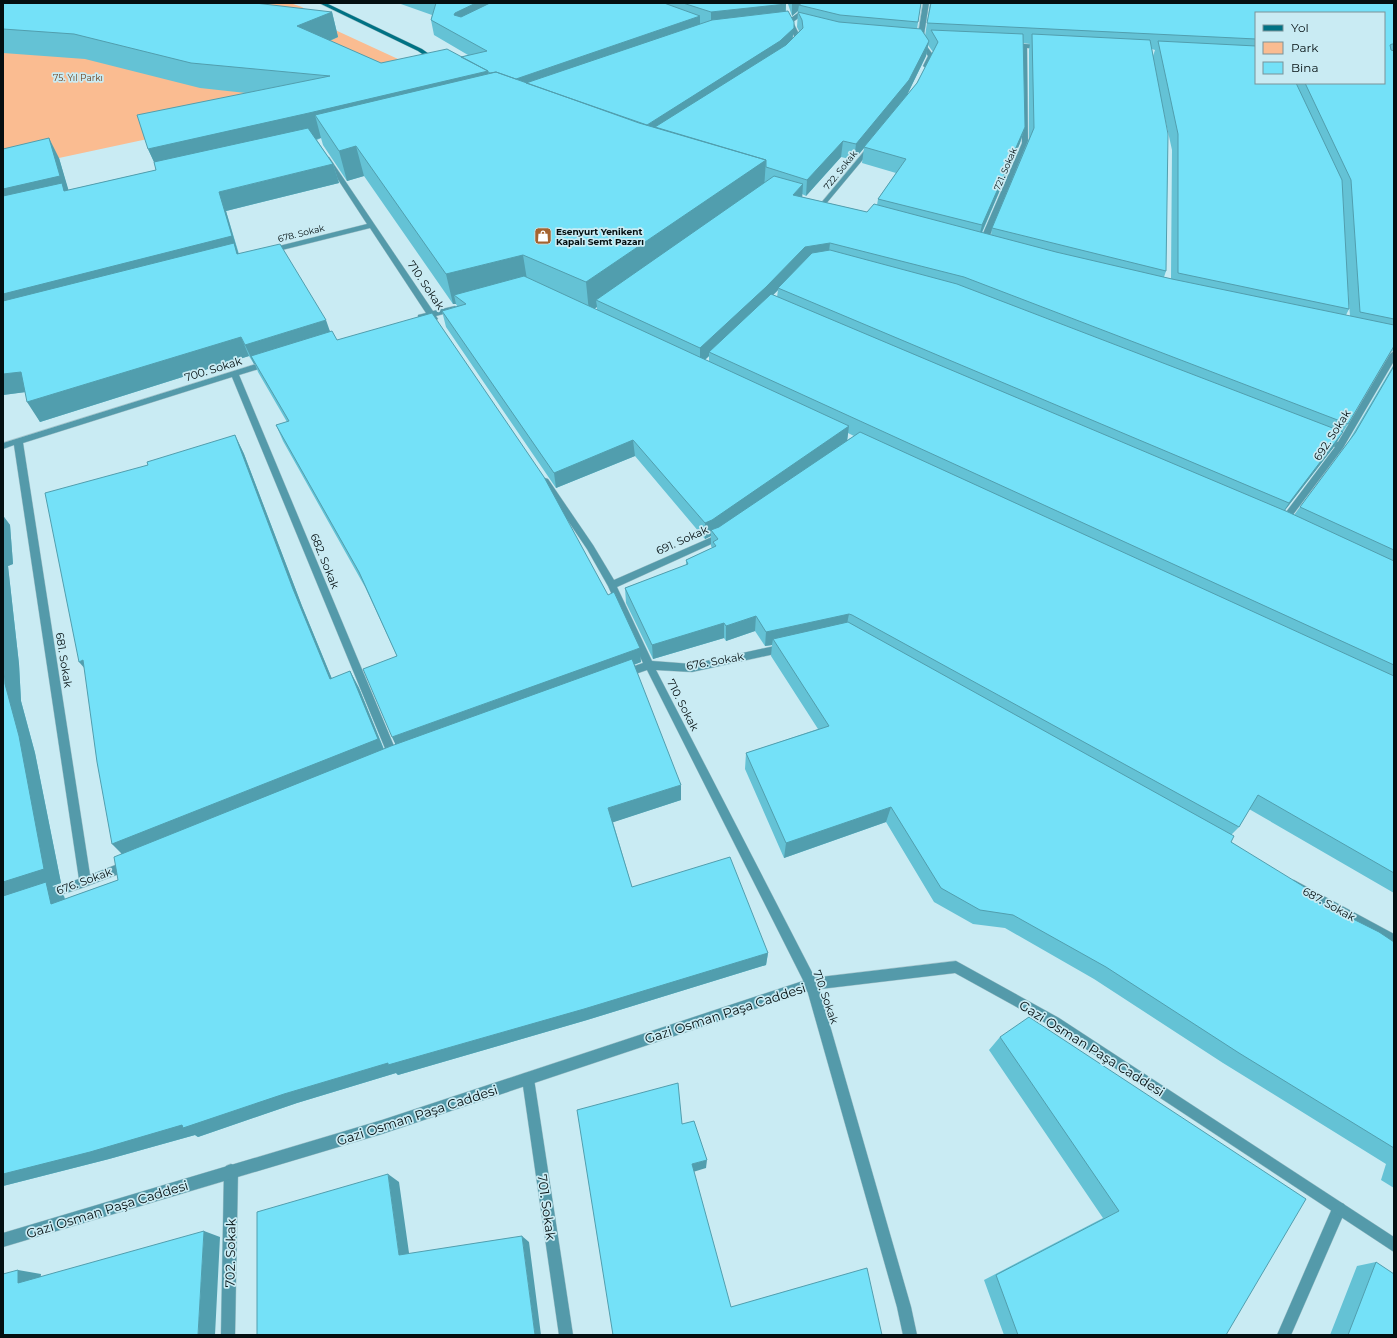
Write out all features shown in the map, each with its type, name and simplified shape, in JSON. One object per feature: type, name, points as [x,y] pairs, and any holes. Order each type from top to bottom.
[{"type":"main road","points":[[322,3],[420,50],[444,66]]},
{"type":"main road","points":[[816,201],[831,206]]},
{"type":"main road","points":[[974,244],[985,247]]},
{"type":"street","points":[[774,24],[789,19],[816,3]]},
{"type":"street","points":[[916,41],[926,3]]},
{"type":"street","points":[[789,19],[797,24]]},
{"type":"street","points":[[789,19],[797,36],[797,43],[792,48]]},
{"type":"street","points":[[916,41],[927,41]]},
{"type":"street","points":[[916,41],[931,56],[925,69]]},
{"type":"street","points":[[1002,45],[1048,47]]},
{"type":"street","name":"721. Sokak","points":[[985,247],[1025,143],[1024,46]]},
{"type":"street","name":"722. Sokak","points":[[823,204],[877,138]]},
{"type":"street","name":"710. Sokak","points":[[321,149],[440,327]]},
{"type":"street","name":"678. Sokak","points":[[264,253],[372,225]]},
{"type":"street","points":[[416,319],[461,307]]},
{"type":"street","name":"692. Sokak","points":[[1281,524],[1340,446],[1394,354]]},
{"type":"street","name":"700. Sokak","points":[[3,446],[280,360]]},
{"type":"street","name":"682. Sokak","points":[[235,374],[394,758]]},
{"type":"street","points":[[1318,438],[1340,446]]},
{"type":"street","name":"681. Sokak","points":[[18,441],[85,882]]},
{"type":"street","name":"710. Sokak","points":[[537,469],[590,547],[612,585],[649,665],[812,984],[904,1306],[910,1335]]},
{"type":"street","name":"691. Sokak","points":[[612,585],[715,539],[728,530]]},
{"type":"street","name":"676. Sokak","points":[[611,679],[649,665],[692,668],[792,646]]},
{"type":"street","name":"676. Sokak","points":[[33,899],[85,882],[137,862]]},
{"type":"street","name":"687. Sokak","points":[[1283,878],[1394,940]]},
{"type":"street","name":"Gazi Osman Paşa Caddesi","points":[[3,1240],[382,1127],[812,984],[956,967],[1055,1022],[1394,1245]]},
{"type":"street","name":"701. Sokak","points":[[528,1079],[566,1335]]},
{"type":"street","name":"702. Sokak","points":[[228,1335],[231,1171]]},
{"type":"street","points":[[1284,1335],[1339,1209]]},
{"type":"green space","name":"75. Yıl Parkı","points":[[3,3],[290,3],[302,7],[333,29],[437,77],[3,170]]},
{"type":"building","points":[[3,3],[255,3],[332,12],[297,26],[381,63],[447,49],[488,71],[148,149],[137,115],[330,76],[191,63],[74,34],[3,29]]},
{"type":"building","points":[[436,3],[476,3],[455,13],[454,15],[461,17],[490,3],[664,3],[700,16],[516,79],[496,72],[490,73],[461,57],[487,51],[431,20]]},
{"type":"building","points":[[683,3],[786,3],[786,4],[711,12]]},
{"type":"building","points":[[802,3],[921,3],[918,22],[840,15],[799,5]]},
{"type":"building","points":[[931,3],[1394,3],[1394,44],[1390,45],[1391,50],[1394,51],[1394,319],[1360,312],[1351,180],[1305,84],[1385,84],[1385,12],[1255,12],[1255,39],[927,23]]},
{"type":"building","points":[[788,11],[794,22],[794,28],[780,41],[647,125],[526,83],[712,20]]},
{"type":"building","points":[[798,12],[839,22],[921,29],[929,41],[909,80],[856,144],[843,141],[807,180],[766,167],[766,160],[655,127],[786,45],[803,28],[802,20]]},
{"type":"building","points":[[931,30],[1023,34],[1025,127],[982,225],[878,199],[906,159],[864,147],[917,83],[938,42]]},
{"type":"building","points":[[1032,34],[1150,40],[1168,134],[1166,271],[992,228],[1034,128]]},
{"type":"building","points":[[1158,41],[1255,46],[1255,84],[1296,84],[1342,180],[1349,309],[1178,273],[1178,134]]},
{"type":"building","name":"Esenyurt Yenikent Kapalı Semt Pazarı","points":[[496,72],[639,123],[766,160],[586,282],[523,255],[446,274],[356,146],[339,151],[315,115]]},
{"type":"building","points":[[308,128],[333,164],[219,192],[232,236],[3,294],[3,196],[62,183],[64,191],[156,170],[154,162]]},
{"type":"building","points":[[49,138],[60,176],[3,189],[3,149]]},
{"type":"building","points":[[774,176],[803,184],[793,195],[867,212],[874,204],[1056,252],[1172,279],[1394,325],[1394,346],[1348,424],[964,277],[830,243],[805,247],[766,287],[700,348],[596,300]]},
{"type":"building","points":[[234,243],[237,254],[280,244],[326,320],[245,345],[241,337],[27,402],[21,372],[3,374],[3,301]]},
{"type":"building","points":[[830,250],[957,284],[1343,432],[1289,503],[778,288],[812,253]]},
{"type":"building","points":[[524,276],[849,426],[712,520],[705,523],[633,440],[554,473],[442,311],[466,304],[454,295]]},
{"type":"building","points":[[771,294],[1288,512],[1394,561],[1394,665],[709,352]]},
{"type":"building","points":[[432,313],[544,477],[608,595],[614,592],[640,648],[392,737],[363,669],[397,656],[359,572],[276,425],[289,421],[251,356],[332,331],[337,340]]},
{"type":"building","points":[[1394,366],[1394,550],[1300,507],[1355,433]]},
{"type":"building","points":[[860,432],[1394,676],[1394,873],[1258,795],[1239,827],[849,614],[766,632],[756,616],[726,626],[724,623],[652,645],[625,588],[688,564],[686,560],[716,546],[713,542],[718,539],[711,530],[719,527]]},
{"type":"building","points":[[235,435],[293,589],[330,679],[350,671],[378,739],[112,844],[97,762],[83,660],[79,662],[45,493],[148,465],[147,462]]},
{"type":"building","points":[[848,622],[1234,836],[1231,842],[1306,888],[1303,894],[1379,932],[1394,942],[1394,1148],[1239,1053],[1106,967],[1013,915],[980,910],[941,888],[891,807],[786,843],[746,753],[829,726],[773,639]]},
{"type":"building","points":[[3,654],[5,684],[19,736],[44,869],[3,882]]},
{"type":"building","points":[[632,659],[681,785],[608,808],[632,887],[730,857],[768,953],[584,1009],[388,1065],[388,1063],[284,1094],[183,1128],[182,1125],[90,1152],[3,1174],[3,896],[46,882],[51,904],[118,880],[114,857],[391,746]]},
{"type":"building","points":[[1029,1017],[1306,1199],[1226,1335],[1018,1335],[996,1275],[1119,1211],[1000,1037]]},
{"type":"building","points":[[678,1083],[682,1124],[694,1121],[707,1160],[692,1164],[731,1307],[867,1268],[882,1335],[613,1335],[577,1110]]},
{"type":"building","points":[[388,1174],[399,1255],[522,1236],[535,1335],[257,1335],[257,1212]]},
{"type":"building","points":[[204,1231],[198,1335],[3,1335],[3,1274],[18,1270],[18,1283]]},
{"type":"building","points":[[1376,1262],[1394,1274],[1394,1335],[1348,1335]]},
{"type":"place","name":"Esenyurt Yenikent Kapalı Semt Pazarı","points":[[543,236]]}]
